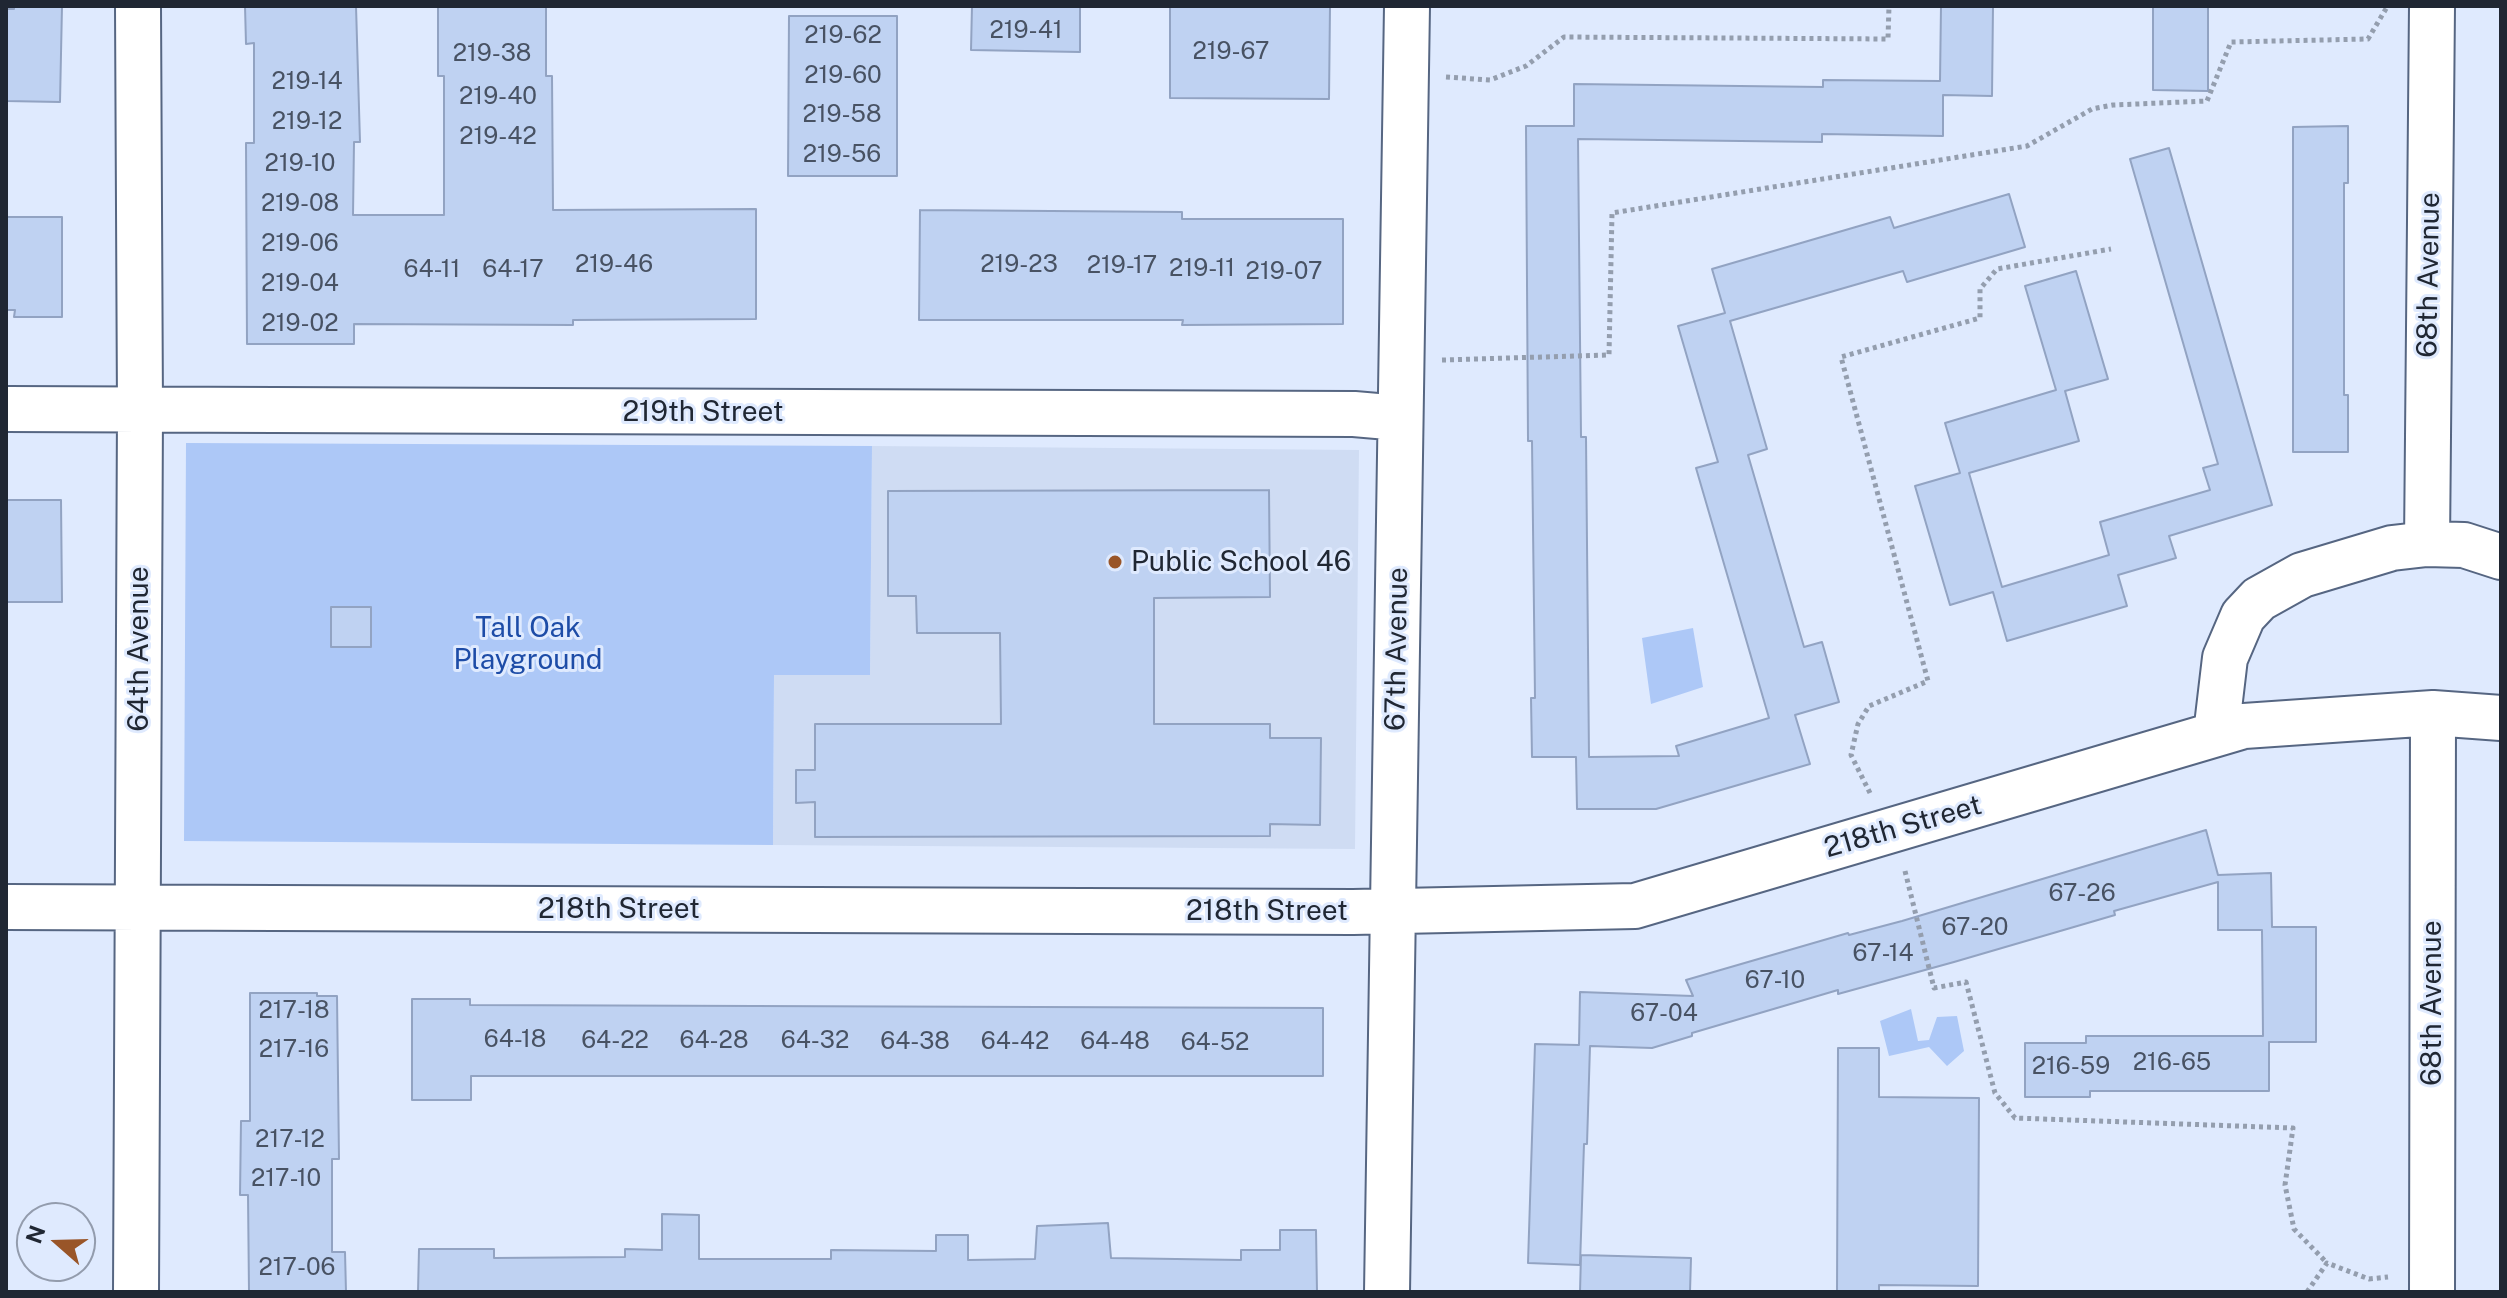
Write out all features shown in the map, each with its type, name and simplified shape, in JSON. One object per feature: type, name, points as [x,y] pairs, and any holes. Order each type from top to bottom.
[{"type":"street","name":"64th Avenue","points":[[136,1292],[140,410],[138,6]]},
{"type":"street","name":"67th Avenue","points":[[1387,1292],[1407,6]]},
{"type":"street","name":"68th Avenue","points":[[2427,544],[2432,6]]},
{"type":"street","name":"219th Street","points":[[6,409],[1354,414],[1400,418]]},
{"type":"street","points":[[2216,734],[2225,658],[2243,616],[2259,599],[2302,575],[2392,548],[2427,544],[2464,545],[2501,557]]},
{"type":"street","name":"68th Avenue","points":[[2432,1282],[2433,713]]},
{"type":"street","name":"218th Street","points":[[6,907],[1393,910],[1635,906],[2244,726],[2433,713],[2501,718]]},
{"type":"path","points":[[1405,75],[1490,80],[1526,66],[1564,37],[1888,39],[1889,6]]},
{"type":"path","points":[[1401,361],[1609,355],[1612,213],[2027,146],[2092,109],[2207,101],[2231,42],[2368,39],[2387,6]]},
{"type":"path","points":[[2307,1292],[2327,1263],[2369,1279],[2432,1282]]},
{"type":"shaded area","name":"Public School 46","points":[[872,446],[1359,450],[1355,849],[773,845],[774,675],[870,674]]},
{"type":"green space","name":"Tall Oak Playground","points":[[186,443],[872,446],[870,675],[774,675],[773,845],[184,841]]},
{"type":"green space","points":[[1693,628],[1703,687],[1651,704],[1642,638]]},
{"type":"green space","points":[[1911,1009],[1918,1041],[1929,1040],[1937,1017],[1957,1016],[1964,1051],[1947,1066],[1929,1047],[1889,1056],[1880,1021]]},
{"type":"building","points":[[14,6],[62,6],[60,102],[6,101],[6,9],[14,9]]},
{"type":"building","points":[[245,6],[356,6],[360,142],[354,142],[353,215],[444,215],[444,76],[438,76],[438,6],[546,6],[546,76],[552,76],[553,210],[756,209],[756,319],[573,320],[573,325],[354,324],[354,344],[247,344],[246,143],[254,143],[254,43],[246,44]]},
{"type":"building","points":[[972,6],[1080,6],[1080,52],[971,50]]},
{"type":"building","points":[[1170,6],[1330,6],[1329,99],[1170,98]]},
{"type":"building","points":[[1941,6],[1993,6],[1992,96],[1943,95],[1943,136],[1822,134],[1822,142],[1578,139],[1581,437],[1586,437],[1589,757],[1679,756],[1676,746],[1769,718],[1696,468],[1718,462],[1678,326],[1725,313],[1712,269],[1890,217],[1894,228],[2009,194],[2025,247],[1907,282],[1903,271],[1730,321],[1767,449],[1748,455],[1804,647],[1822,642],[1839,702],[1795,715],[1810,764],[1656,809],[1577,809],[1576,757],[1532,757],[1531,698],[1535,698],[1532,441],[1528,441],[1526,126],[1574,126],[1574,84],[1823,87],[1823,80],[1940,81]]},
{"type":"building","points":[[2153,6],[2208,6],[2208,91],[2153,90]]},
{"type":"building","points":[[789,16],[897,16],[897,176],[788,176]]},
{"type":"building","points":[[2348,126],[2348,183],[2344,183],[2344,395],[2348,395],[2348,452],[2293,452],[2293,127]]},
{"type":"building","points":[[2169,148],[2272,505],[2169,536],[2176,558],[2118,575],[2127,606],[2007,641],[1993,592],[1950,605],[1915,486],[1960,473],[1945,423],[2056,390],[2025,286],[2076,271],[2108,379],[2065,391],[2079,441],[1969,473],[2002,587],[2109,555],[2100,522],[2210,490],[2203,468],[2218,464],[2130,159]]},
{"type":"building","points":[[920,210],[1182,212],[1182,219],[1343,219],[1343,324],[1182,325],[1183,320],[919,320]]},
{"type":"building","points":[[6,217],[62,217],[62,317],[14,317],[15,310],[6,310]]},
{"type":"building","points":[[1269,490],[1270,597],[1154,598],[1154,724],[1270,724],[1270,738],[1321,738],[1320,825],[1270,824],[1270,836],[815,837],[815,802],[796,803],[796,770],[815,770],[815,724],[1001,724],[1000,633],[917,633],[916,596],[888,596],[888,491]]},
{"type":"building","points":[[6,500],[61,500],[62,602],[6,602]]},
{"type":"building","points":[[331,607],[371,607],[371,647],[331,647]]},
{"type":"building","points":[[2206,830],[2218,875],[2271,873],[2272,927],[2316,927],[2316,1042],[2269,1042],[2269,1091],[2090,1091],[2090,1097],[2025,1097],[2025,1043],[2086,1043],[2086,1036],[2263,1036],[2262,930],[2218,930],[2218,882],[2114,911],[2115,915],[1954,962],[1838,994],[1838,990],[1692,1033],[1692,1036],[1652,1048],[1590,1046],[1580,1265],[1528,1263],[1535,1044],[1579,1045],[1580,992],[1693,996],[1686,980],[1848,933],[1902,921]]},
{"type":"building","points":[[250,993],[337,996],[339,1159],[332,1159],[332,1252],[345,1252],[346,1292],[249,1292],[248,1195],[240,1195],[241,1121],[250,1121]]},
{"type":"building","points":[[412,999],[470,999],[470,1005],[1323,1008],[1323,1076],[471,1076],[471,1100],[412,1100]]},
{"type":"building","points":[[1838,1048],[1879,1048],[1879,1097],[1979,1098],[1978,1286],[1879,1285],[1879,1292],[1837,1292]]},
{"type":"building","points":[[662,1214],[699,1215],[699,1259],[831,1259],[831,1250],[936,1251],[936,1235],[968,1235],[968,1260],[1035,1259],[1037,1226],[1108,1223],[1111,1258],[1241,1260],[1241,1250],[1280,1250],[1280,1230],[1316,1230],[1317,1292],[418,1292],[419,1249],[494,1249],[494,1258],[625,1257],[625,1249],[662,1250]]},
{"type":"building","points":[[1581,1255],[1691,1258],[1690,1292],[1580,1292]]},
{"type":"place","name":"Public School 46","points":[[1115,562]]}]
